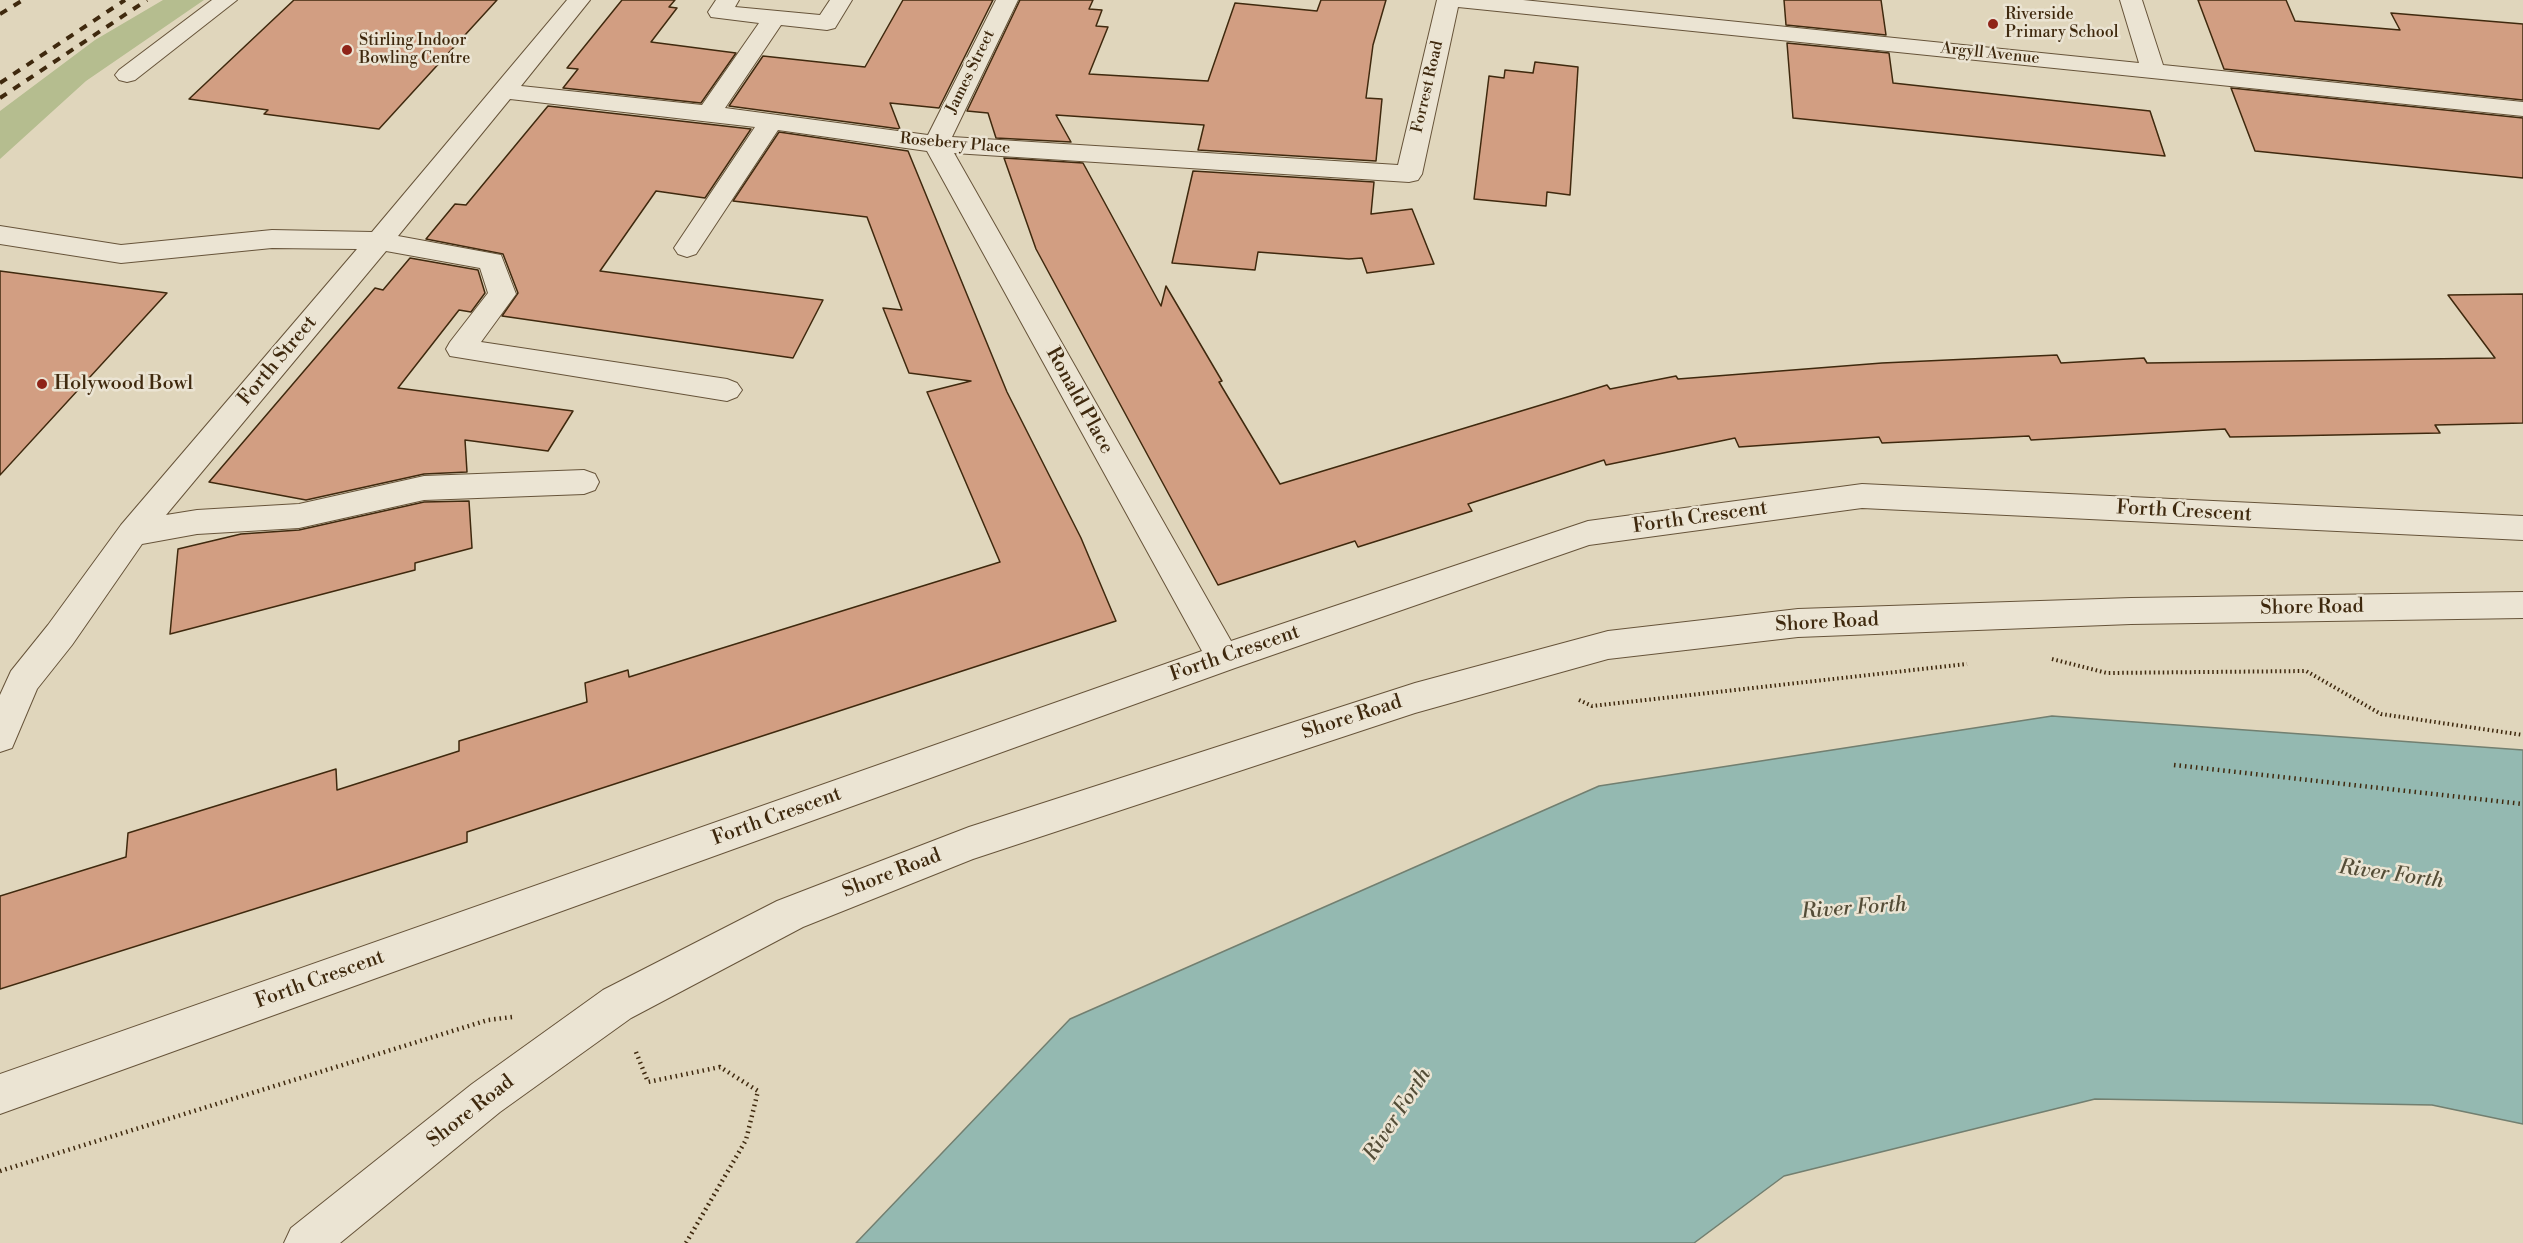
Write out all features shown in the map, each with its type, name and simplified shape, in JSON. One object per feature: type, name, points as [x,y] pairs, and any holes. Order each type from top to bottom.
[{"type":"street","points":[[127,75],[226,0]]},
{"type":"street","name":"Forth Street","points":[[0,737],[11,680],[60,635],[132,534],[579,0]]},
{"type":"street","points":[[728,0],[719,12],[827,23],[841,0]]},
{"type":"street","name":"James Street","points":[[936,144],[1007,0]]},
{"type":"street","name":"Forrest Road","points":[[1409,174],[1448,0]]},
{"type":"street","name":"Argyll Avenue","points":[[1456,0],[2523,109]]},
{"type":"street","points":[[2131,0],[2153,71]]},
{"type":"street","points":[[709,113],[774,18]]},
{"type":"street","name":"Rosebery Place","points":[[502,91],[709,113],[936,144],[1409,174]]},
{"type":"street","points":[[687,248],[771,121]]},
{"type":"street","name":"Ronald Place","points":[[936,144],[1223,658]]},
{"type":"street","points":[[0,235],[121,254],[272,238],[378,241],[491,261],[502,294],[460,349],[727,390]]},
{"type":"street","points":[[132,534],[198,522],[299,516],[424,488],[584,482]]},
{"type":"street","name":"Forth Crescent","points":[[0,1094],[1223,658],[1588,533],[1862,496],[2523,528]]},
{"type":"street","name":"Shore Road","points":[[306,1243],[486,1098],[617,1004],[790,914],[969,844],[1415,698],[1608,645],[1798,623],[2132,611],[2523,605]]},
{"type":"path","points":[[2051,659],[2107,673],[2306,671],[2381,714],[2523,735]]},
{"type":"path","points":[[1520,669],[1592,706],[1970,663]]},
{"type":"path","points":[[2174,765],[2523,804]]},
{"type":"path","points":[[617,1004],[648,1082],[720,1067],[758,1091],[746,1140],[686,1243]]},
{"type":"path","points":[[0,1171],[488,1020],[524,1016]]},
{"type":"green space","points":[[163,0],[204,0],[86,81],[0,159],[0,111],[95,40]]},
{"type":"water","name":"River Forth","points":[[2052,716],[2523,750],[2523,1124],[2432,1105],[2095,1099],[1784,1176],[1694,1243],[856,1243],[1070,1019],[1599,786]]},
{"type":"building","name":"Stirling Indoor Bowling Centre","points":[[294,0],[497,0],[379,129],[264,114],[268,110],[189,99]]},
{"type":"building","points":[[622,0],[675,0],[669,7],[677,8],[651,42],[736,53],[701,103],[563,88],[578,69],[567,68]]},
{"type":"building","points":[[903,0],[993,0],[939,108],[890,103],[900,129],[729,106],[763,56],[865,67]]},
{"type":"building","points":[[1020,0],[1093,0],[1089,9],[1102,10],[1096,26],[1108,27],[1089,74],[1208,81],[1235,3],[1317,11],[1321,0],[1386,0],[1373,45],[1366,98],[1382,99],[1376,161],[1198,150],[1204,125],[1056,115],[1071,142],[996,138],[988,113],[967,111]]},
{"type":"building","points":[[1784,0],[1881,0],[1886,35],[1786,25]]},
{"type":"building","points":[[2198,0],[2286,0],[2295,21],[2400,30],[2391,13],[2523,24],[2523,100],[2224,69]]},
{"type":"building","points":[[1787,43],[1889,53],[1893,83],[2150,111],[2165,156],[1793,118]]},
{"type":"building","points":[[1535,62],[1578,67],[1570,195],[1547,192],[1546,206],[1474,199],[1489,76],[1504,78],[1505,70],[1533,73]]},
{"type":"building","points":[[2231,88],[2523,118],[2523,178],[2255,151]]},
{"type":"building","points":[[548,106],[751,129],[705,198],[656,191],[600,271],[823,300],[793,358],[502,316],[518,293],[503,254],[426,239],[455,204],[466,205]]},
{"type":"building","points":[[779,132],[908,151],[1007,392],[1081,538],[1116,621],[467,832],[467,842],[0,989],[0,896],[126,857],[128,833],[336,769],[337,790],[459,751],[459,741],[587,702],[585,683],[628,670],[629,677],[1000,562],[927,392],[971,381],[909,373],[883,308],[902,310],[867,217],[733,201]]},
{"type":"building","points":[[1004,158],[1083,163],[1161,306],[1166,286],[1222,381],[1219,382],[1280,484],[1607,385],[1610,389],[1676,376],[1678,379],[1882,363],[2057,355],[2061,363],[2144,358],[2147,363],[2495,358],[2448,295],[2523,294],[2523,423],[2435,425],[2440,433],[2230,437],[2225,429],[2031,440],[2029,436],[1882,443],[1879,437],[1739,447],[1735,438],[1606,465],[1604,460],[1468,504],[1472,511],[1358,547],[1355,541],[1218,585],[1036,249]]},
{"type":"building","points":[[1193,171],[1374,182],[1371,214],[1412,209],[1434,264],[1367,273],[1362,258],[1258,252],[1255,270],[1172,263]]},
{"type":"building","points":[[410,258],[478,270],[485,293],[471,312],[459,310],[398,388],[573,411],[548,451],[465,440],[467,472],[424,474],[306,500],[209,482],[375,288],[383,290]]},
{"type":"building","name":"Holywood Bowl","points":[[0,271],[167,293],[0,475]]},
{"type":"building","points":[[469,501],[472,548],[415,563],[415,570],[170,634],[178,549],[241,534],[299,530],[424,502]]},
{"type":"railway","points":[[0,14],[23,0]]},
{"type":"railway","points":[[0,83],[125,0]]},
{"type":"railway","points":[[0,98],[147,0]]},
{"type":"place","name":"Riverside Primary School","points":[[1993,24]]},
{"type":"place","name":"Stirling Indoor Bowling Centre","points":[[347,50]]},
{"type":"place","name":"Holywood Bowl","points":[[42,384]]}]
